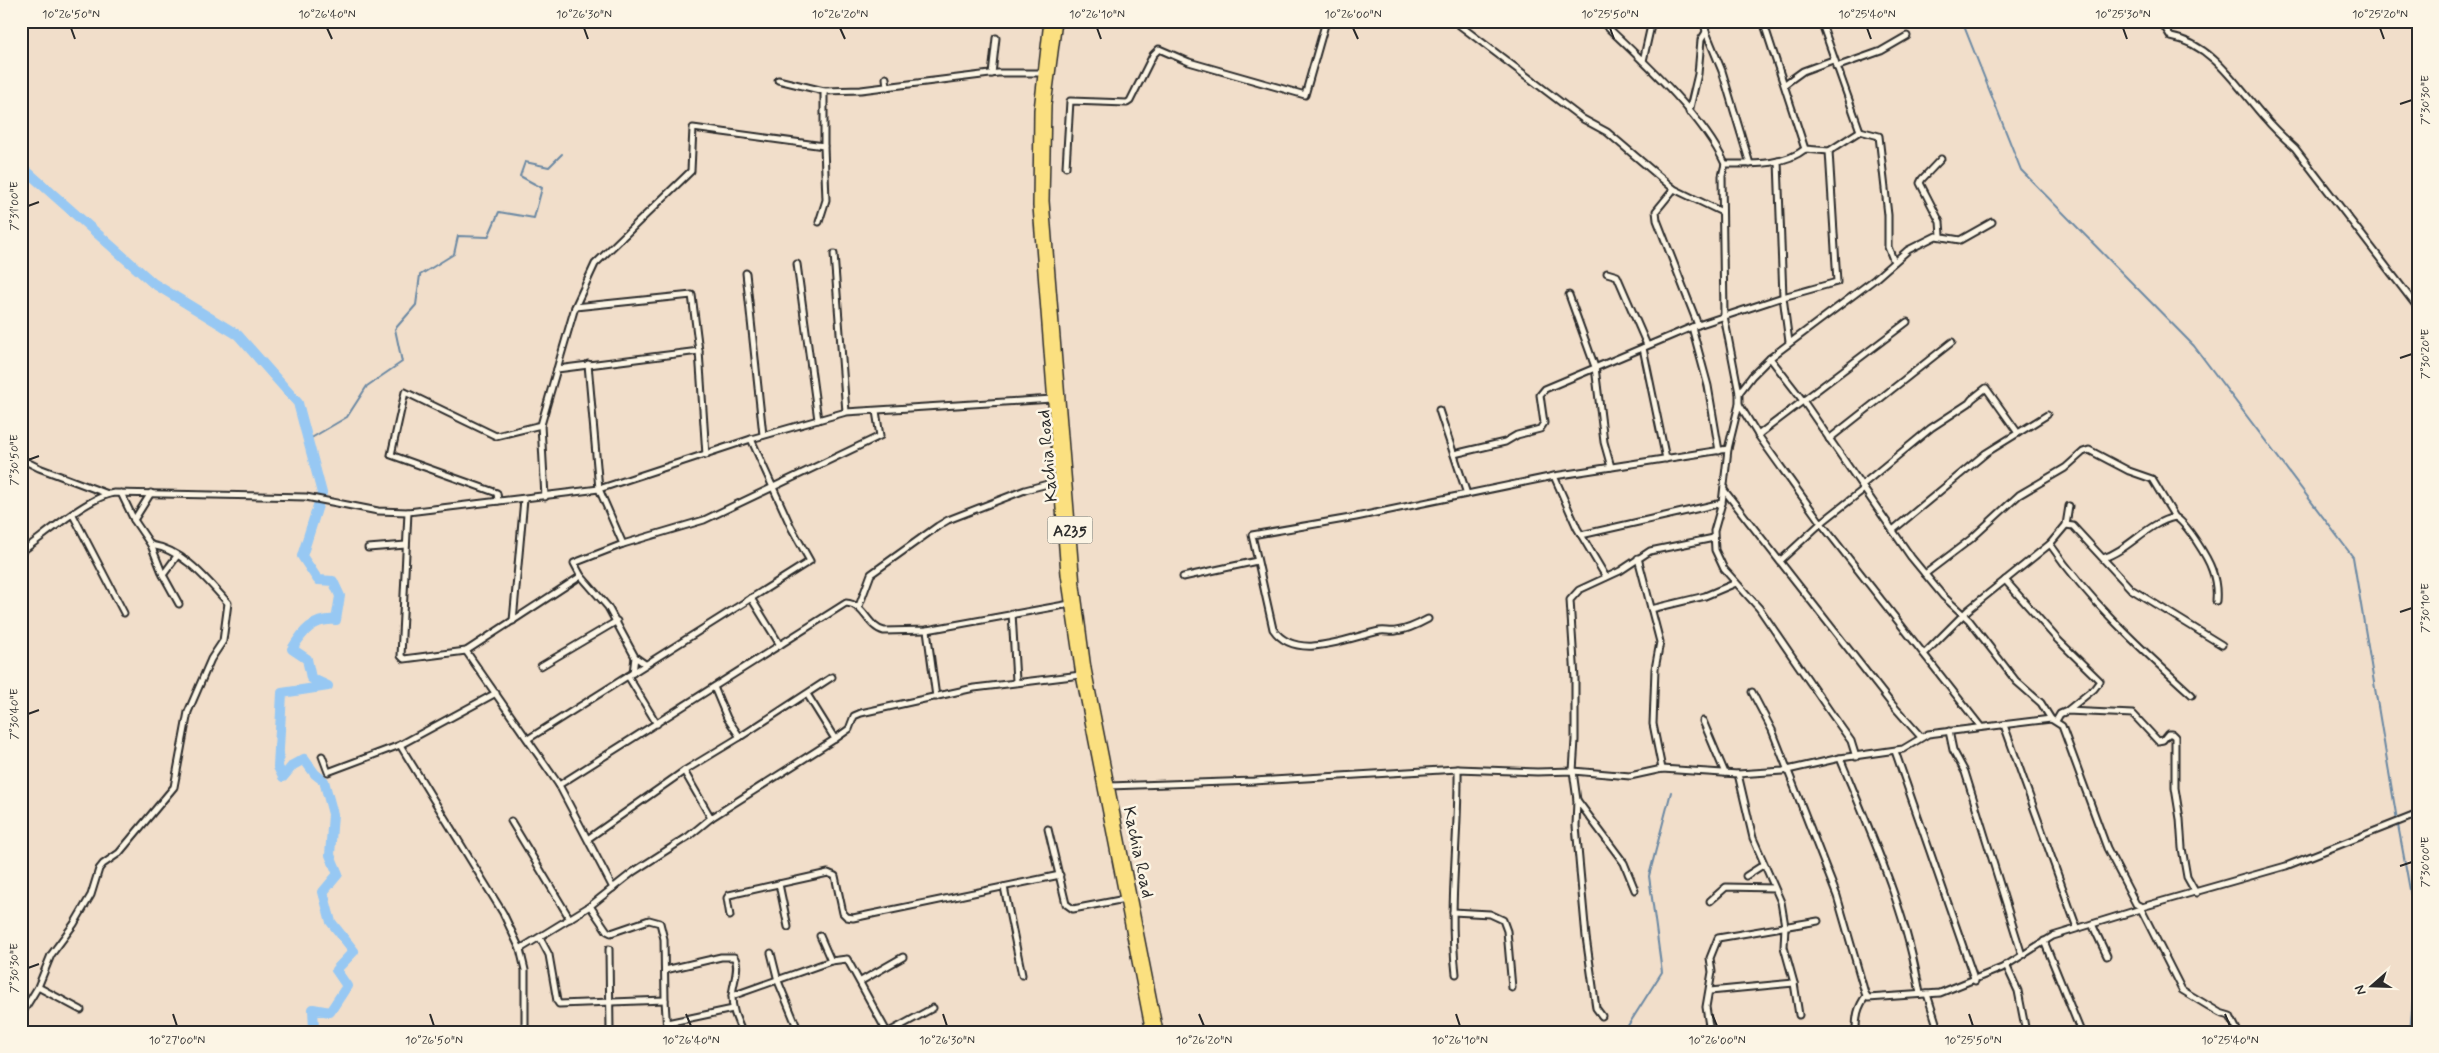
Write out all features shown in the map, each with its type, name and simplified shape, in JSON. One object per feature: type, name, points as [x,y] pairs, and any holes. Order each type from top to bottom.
[{"type":"highway","name":"Kachia Road","points":[[1049,21],[1042,73],[1037,160],[1038,206],[1078,616],[1109,786],[1158,1032]]},
{"type":"highway","name":"Kachia Road","points":[[1057,21],[1046,105],[1044,177],[1052,399],[1070,604],[1081,675],[1151,1032]]},
{"type":"street","points":[[1066,167],[1070,102],[1127,103],[1130,101],[1153,55],[1159,49],[1189,62],[1305,95],[1326,21]]},
{"type":"street","points":[[1601,21],[1643,61],[1716,143],[1725,164],[1722,176],[1724,316],[1739,393],[1739,404],[1728,449],[1722,503],[1714,538],[1716,550],[1724,569],[1758,608],[1826,705],[1850,742],[1856,757]]},
{"type":"street","points":[[1643,61],[1652,21]]},
{"type":"street","points":[[1704,21],[1706,32],[1722,71],[1750,164]]},
{"type":"street","points":[[1763,21],[1805,149]]},
{"type":"street","points":[[1821,21],[1833,60],[1860,131]]},
{"type":"street","points":[[2161,21],[2171,37],[2184,39],[2191,43],[2221,67],[2275,130],[2295,148],[2418,308]]},
{"type":"street","points":[[1454,22],[1583,119],[1607,132],[1674,189],[1722,212]]},
{"type":"street","points":[[1689,112],[1698,74],[1701,40],[1706,32]]},
{"type":"street","points":[[1836,67],[1880,50],[1907,36]]},
{"type":"street","points":[[992,74],[996,38]]},
{"type":"street","points":[[1785,84],[1803,71],[1833,60]]},
{"type":"street","points":[[778,80],[824,91],[887,87],[992,74],[1042,73]]},
{"type":"street","points":[[886,78],[887,87]]},
{"type":"street","points":[[819,222],[826,200],[824,91]]},
{"type":"street","points":[[544,497],[541,425],[575,307],[596,264],[644,214],[691,171],[693,128],[824,146]]},
{"type":"street","points":[[1725,164],[1778,161],[1796,156],[1805,149],[1829,152],[1860,131],[1879,136],[1888,215],[1888,247],[1894,262]]},
{"type":"street","points":[[1454,454],[1505,442],[1517,435],[1540,429],[1544,423],[1540,394],[1545,389],[1695,326],[1783,297],[1837,282],[1829,152]]},
{"type":"street","points":[[1941,159],[1922,178],[1920,183],[1940,222],[1941,235]]},
{"type":"street","points":[[1778,161],[1783,297],[1789,342]]},
{"type":"street","points":[[1674,189],[1656,211],[1657,220],[1695,326],[1719,451]]},
{"type":"street","points":[[1739,393],[1752,376],[1770,358],[1875,279],[1908,250],[1941,235],[1952,240],[1960,240],[1992,222]]},
{"type":"street","points":[[834,254],[846,412]]},
{"type":"street","points":[[797,264],[818,420]]},
{"type":"street","points":[[746,273],[763,435]]},
{"type":"street","points":[[1608,273],[1617,276],[1645,346],[1666,459]]},
{"type":"street","points":[[1570,294],[1595,367],[1604,442],[1611,467]]},
{"type":"street","points":[[575,307],[692,295],[699,351],[706,455]]},
{"type":"street","points":[[1758,435],[1804,402],[1907,322]]},
{"type":"street","points":[[1829,438],[1952,342]]},
{"type":"street","points":[[557,369],[699,351]]},
{"type":"street","points":[[1770,358],[1804,402],[1893,530],[1942,596],[1963,615],[2016,681],[2041,703],[2053,720],[2062,726],[2107,848],[2136,904],[2142,908],[2182,990],[2220,1013],[2230,1016],[2238,1032]]},
{"type":"street","points":[[588,364],[599,489],[624,544]]},
{"type":"street","points":[[1780,561],[1931,428],[1969,404],[1972,398],[1986,388],[2018,433]]},
{"type":"street","points":[[498,501],[496,493],[391,455],[405,392],[496,436],[541,425]]},
{"type":"street","points":[[21,459],[39,468],[108,494],[151,493],[319,498],[378,511],[408,512],[599,489],[763,435],[846,412],[1052,399]]},
{"type":"street","points":[[1739,404],[1758,435],[1821,523],[1981,727]]},
{"type":"street","points":[[1439,410],[1467,494]]},
{"type":"street","points":[[645,664],[635,657],[608,607],[581,576],[574,563],[624,544],[704,520],[773,488],[821,462],[880,436],[876,411]]},
{"type":"street","points":[[1893,530],[1986,453],[2047,415]]},
{"type":"street","points":[[528,739],[810,561],[773,488],[751,439]]},
{"type":"street","points":[[1428,619],[1412,628],[1395,632],[1383,630],[1320,647],[1290,643],[1280,638],[1274,628],[1252,535],[1356,517],[1554,476],[1728,449]]},
{"type":"street","points":[[1925,574],[1970,539],[2019,495],[2065,468],[2083,452],[2089,450],[2129,471],[2152,479],[2175,517],[2180,519],[2186,526],[2212,568],[2217,588],[2216,601]]},
{"type":"street","points":[[1554,476],[1581,535],[1606,577]]},
{"type":"street","points":[[859,606],[867,581],[877,568],[948,520],[1025,490],[1059,481]]},
{"type":"street","points":[[1724,490],[1890,702],[1921,737]]},
{"type":"street","points":[[121,493],[134,520],[151,545],[163,575],[179,604]]},
{"type":"street","points":[[134,520],[151,493]]},
{"type":"street","points":[[21,552],[108,494]]},
{"type":"street","points":[[512,621],[524,499]]},
{"type":"street","points":[[1581,535],[1722,503]]},
{"type":"street","points":[[1924,654],[1963,615],[2050,544],[2066,525],[2069,506]]},
{"type":"street","points":[[408,512],[401,656],[404,660],[466,651],[581,576]]},
{"type":"street","points":[[74,515],[124,613]]},
{"type":"street","points":[[2102,558],[2175,517]]},
{"type":"street","points":[[2066,525],[2073,526],[2131,589],[2222,645]]},
{"type":"street","points":[[1602,1016],[1596,1008],[1586,937],[1576,826],[1577,800],[1573,771],[1575,679],[1570,600],[1579,590],[1620,571],[1650,551],[1714,538]]},
{"type":"street","points":[[2050,544],[2065,566],[2094,600],[2192,695]]},
{"type":"street","points":[[21,1015],[38,987],[51,955],[74,924],[91,895],[99,869],[119,852],[174,787],[188,712],[210,659],[223,641],[228,603],[194,566],[162,547],[151,545]]},
{"type":"street","points":[[368,548],[406,545]]},
{"type":"street","points":[[163,575],[177,556]]},
{"type":"street","points":[[1638,558],[1660,642],[1655,668],[1653,724],[1662,769]]},
{"type":"street","points":[[1183,577],[1257,561]]},
{"type":"street","points":[[1109,786],[1254,781],[1458,769],[1537,772],[1573,771],[1630,776],[1662,769],[1738,774],[1787,771],[1840,758],[1908,748],[1921,737],[1928,734],[2053,720],[2094,689],[2100,681],[2058,640],[2005,580]]},
{"type":"street","points":[[1652,609],[1705,596],[1736,583]]},
{"type":"street","points":[[751,598],[780,645]]},
{"type":"street","points":[[559,785],[846,603],[859,606],[880,630],[927,630],[1012,613],[1070,604]]},
{"type":"street","points":[[1012,613],[1016,681]]},
{"type":"street","points":[[540,666],[616,621]]},
{"type":"street","points":[[927,630],[936,697]]},
{"type":"street","points":[[466,651],[559,785],[589,838],[613,888]]},
{"type":"street","points":[[633,672],[635,657]]},
{"type":"street","points":[[520,949],[590,906],[711,818],[835,739],[849,729],[856,714],[1016,681],[1081,675]]},
{"type":"street","points":[[628,676],[657,724]]},
{"type":"street","points":[[589,838],[684,771],[740,738],[832,677]]},
{"type":"street","points":[[714,687],[727,718],[740,738]]},
{"type":"street","points":[[1752,692],[1772,730],[1837,896],[1866,996],[1871,999],[1940,994],[1975,981],[2022,956],[2044,941],[2077,928],[2286,866],[2418,814]]},
{"type":"street","points":[[322,756],[328,772],[400,745],[496,693]]},
{"type":"street","points":[[807,694],[835,739]]},
{"type":"street","points":[[2067,711],[2127,712],[2137,717],[2158,741],[2163,740],[2168,734],[2175,738],[2175,788],[2183,857],[2187,877],[2196,893]]},
{"type":"street","points":[[1703,721],[1726,773]]},
{"type":"street","points":[[2004,725],[2077,928]]},
{"type":"street","points":[[1949,731],[1953,750],[1966,772],[2022,956]]},
{"type":"street","points":[[400,745],[485,883],[520,949],[525,970],[525,1032]]},
{"type":"street","points":[[1895,751],[1975,981]]},
{"type":"street","points":[[1840,758],[1886,870],[1917,970],[1920,994]]},
{"type":"street","points":[[1456,974],[1453,912],[1459,810],[1458,769]]},
{"type":"street","points":[[684,771],[711,818]]},
{"type":"street","points":[[1738,774],[1753,838],[1763,865],[1781,902],[1785,926],[1784,947],[1794,983],[1799,1015]]},
{"type":"street","points":[[1577,800],[1624,863],[1635,890]]},
{"type":"street","points":[[510,821],[570,919]]},
{"type":"street","points":[[1048,829],[1066,904],[1073,909],[1125,899]]},
{"type":"street","points":[[1746,876],[1763,865]]},
{"type":"street","points":[[730,916],[727,898],[729,894],[833,874],[843,913],[847,917],[852,918],[1060,875]]},
{"type":"street","points":[[779,884],[788,927]]},
{"type":"street","points":[[1004,887],[1022,974]]},
{"type":"street","points":[[1710,901],[1726,887],[1774,888]]},
{"type":"street","points":[[590,906],[607,931],[611,933],[649,920],[660,923],[664,939],[664,1000],[668,1032]]},
{"type":"street","points":[[1453,912],[1490,914],[1503,920],[1507,931],[1512,988]]},
{"type":"street","points":[[1710,1032],[1706,1007],[1710,991],[1710,958],[1718,938],[1818,921]]},
{"type":"street","points":[[2092,924],[2107,956]]},
{"type":"street","points":[[820,936],[831,961]]},
{"type":"street","points":[[540,938],[549,955],[559,1004],[610,1000],[664,1000]]},
{"type":"street","points":[[2044,941],[2081,1032]]},
{"type":"street","points":[[609,949],[610,1032]]},
{"type":"street","points":[[771,953],[778,981],[799,1032]]},
{"type":"street","points":[[665,970],[721,957],[734,957],[737,962],[732,1009],[742,1032]]},
{"type":"street","points":[[861,981],[903,957]]},
{"type":"street","points":[[732,996],[831,961],[847,959],[888,1032],[933,1008]]},
{"type":"street","points":[[2006,965],[2018,991],[2026,1032]]},
{"type":"street","points":[[1710,991],[1794,983]]},
{"type":"street","points":[[38,987],[81,1010]]},
{"type":"street","points":[[1927,994],[1940,1032]]},
{"type":"street","points":[[1856,1032],[1856,1015],[1859,1005],[1866,996]]},
{"type":"street","points":[[667,1023],[732,1009]]},
{"type":"waterway","points":[[1962,21],[2021,170],[2194,346],[2353,557],[2397,820]]},
{"type":"waterway","points":[[308,440],[347,417],[367,386],[402,362],[395,329],[416,305],[420,275],[454,254],[458,236],[488,237],[499,212],[534,218],[542,188],[520,176],[525,162],[549,167],[562,154]]},
{"type":"waterway","points":[[21,166],[153,283],[238,335],[298,403],[322,493],[302,556],[318,580],[333,581],[340,596],[336,620],[321,621],[310,627],[292,649],[307,659],[311,678],[328,686],[282,693],[278,767],[283,777],[293,765],[304,759],[315,774],[324,781],[333,814],[330,855],[338,874],[323,892],[331,922],[354,951],[336,970],[347,986],[330,1012],[313,1009],[314,1029],[318,1032]]},
{"type":"waterway","points":[[1624,1032],[1662,972],[1649,876],[1671,792]]},
{"type":"waterway","points":[[2398,825],[2418,933]]},
{"type":"waterway","points":[[2410,1032],[2418,945]]}]
